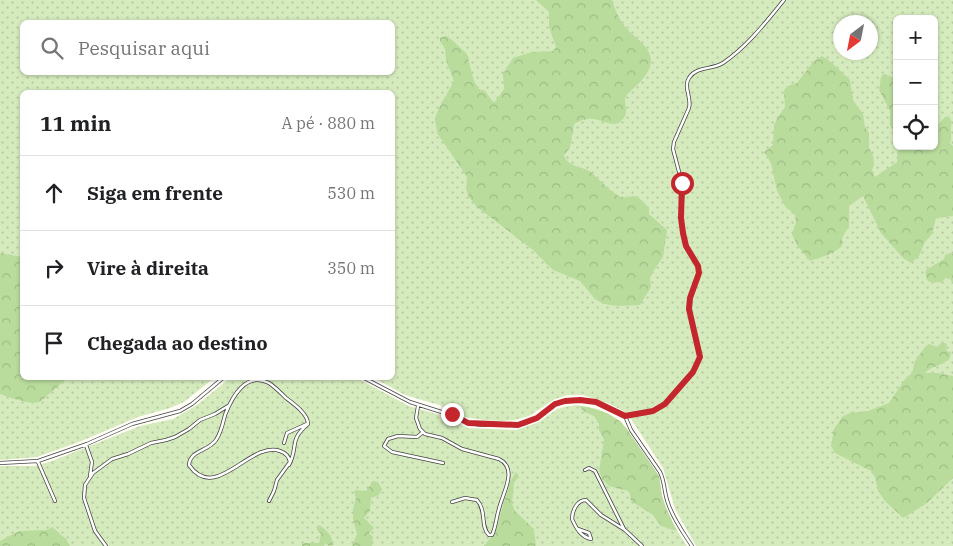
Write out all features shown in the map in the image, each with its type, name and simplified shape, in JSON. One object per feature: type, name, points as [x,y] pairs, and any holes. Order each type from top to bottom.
[{"type":"street","points":[[368,380],[418,406],[452,414],[468,423],[482,425],[523,424],[537,418],[555,404],[565,401],[596,402],[625,416],[653,411],[665,404],[693,372],[700,357],[689,309],[690,298],[699,273],[698,266],[686,246],[683,233],[681,204],[683,187],[673,149],[674,142],[690,108],[691,102],[687,82],[695,72],[720,65],[735,54],[764,25],[784,0]]},
{"type":"street","points":[[0,463],[38,462],[132,424],[180,411],[192,404],[221,380]]},
{"type":"street","points":[[289,465],[290,459],[288,456],[272,449],[260,453],[219,477],[207,477],[193,470],[189,465],[190,458],[217,440],[229,406],[237,392],[245,383],[253,380],[263,380],[273,386],[307,418],[308,424]]},
{"type":"street","points":[[89,477],[112,459],[151,443],[175,437],[200,420],[229,406]]},
{"type":"street","points":[[418,406],[416,418],[423,432],[442,438],[462,449],[499,459],[506,464],[508,471],[507,484],[492,535],[488,535],[485,531],[483,510],[477,500],[465,498],[452,502]]},
{"type":"street","points":[[625,416],[631,430],[660,472],[664,480],[665,494],[674,519],[692,546]]},
{"type":"street","points":[[284,443],[287,433],[308,424]]},
{"type":"street","points":[[269,501],[277,480],[292,460],[296,437],[308,424]]},
{"type":"street","points":[[423,432],[417,437],[398,436],[388,438],[384,446],[392,452],[442,463]]},
{"type":"street","points":[[86,444],[92,462],[89,477],[83,491],[84,498],[95,531],[106,546]]},
{"type":"street","points":[[38,462],[55,501]]},
{"type":"street","points":[[585,470],[590,468],[594,471],[625,530]]},
{"type":"street","points":[[578,529],[589,533],[592,537],[591,539],[584,536],[578,529],[572,516],[577,505],[583,500],[588,501],[601,515],[625,530],[642,546]]},
{"type":"green space","points":[[0,0],[953,0],[953,546],[696,546],[675,509],[663,468],[631,419],[623,411],[610,404],[583,395],[568,395],[555,399],[529,416],[515,420],[483,420],[465,417],[439,405],[405,395],[378,380],[395,380],[395,90],[20,90],[20,380],[212,380],[184,402],[138,417],[79,442],[37,457],[0,460]]},
{"type":"green space","points":[[536,0],[612,0],[626,28],[641,42],[649,53],[651,59],[650,66],[647,73],[626,96],[626,113],[622,120],[615,124],[610,124],[588,119],[574,124],[570,148],[564,155],[572,164],[592,173],[618,196],[634,196],[640,199],[649,208],[649,214],[667,230],[663,257],[650,278],[651,287],[640,305],[618,306],[604,304],[595,299],[580,281],[553,270],[533,250],[477,207],[469,197],[466,189],[467,177],[437,133],[435,118],[454,81],[440,38],[445,36],[452,40],[467,54],[474,81],[479,89],[485,91],[494,103],[504,89],[503,74],[513,58],[532,52],[553,51],[556,47],[549,27],[549,12]]},
{"type":"green space","points":[[822,56],[850,80],[853,100],[863,114],[865,127],[869,133],[869,147],[874,164],[872,170],[875,177],[897,162],[898,150],[938,150],[938,125],[945,117],[950,118],[952,122],[950,143],[953,146],[953,216],[936,218],[932,234],[925,242],[919,256],[911,263],[903,258],[881,233],[863,196],[849,206],[849,226],[842,238],[842,246],[834,252],[810,261],[797,245],[792,234],[796,222],[795,215],[785,206],[777,191],[771,163],[764,152],[773,145],[774,125],[785,107],[784,91],[786,87],[797,83],[814,61]]},
{"type":"green space","points":[[884,74],[893,77],[893,130],[890,125],[890,111],[879,90],[881,77]]},
{"type":"green space","points":[[0,253],[20,257],[20,380],[65,380],[39,402],[35,403],[25,402],[0,394]]},
{"type":"green space","points":[[950,253],[953,254],[953,283],[947,276],[942,282],[930,282],[926,278],[926,270]]},
{"type":"green space","points":[[942,342],[947,344],[946,350],[951,353],[950,358],[925,373],[953,376],[953,478],[927,503],[903,518],[886,502],[878,491],[875,477],[871,471],[835,453],[831,446],[834,429],[843,416],[850,413],[868,411],[889,403],[905,379],[912,373],[915,361],[925,347],[929,344],[937,347]]},
{"type":"green space","points":[[228,380],[361,380],[409,406],[444,416],[468,428],[516,430],[539,422],[557,409],[564,407],[576,405],[598,409],[621,422],[659,476],[666,508],[673,524],[687,546],[0,546],[0,466],[35,466],[52,461],[140,426],[173,419],[197,405]]},
{"type":"green space","points":[[579,406],[607,413],[620,421],[627,429],[659,476],[662,496],[677,531],[661,526],[653,515],[631,501],[628,491],[609,486],[602,479],[599,471],[604,440],[599,430],[599,424],[594,416],[585,412]]},
{"type":"green space","points":[[516,472],[519,476],[514,483],[512,504],[515,511],[534,529],[536,546],[484,546],[495,532],[510,482]]},
{"type":"green space","points":[[373,481],[378,482],[382,489],[379,495],[371,498],[370,511],[364,518],[374,528],[369,533],[373,537],[372,546],[352,546],[357,534],[353,519],[356,498],[354,492],[355,490],[366,491]]},
{"type":"green space","points":[[318,525],[328,533],[333,545],[329,546],[325,543],[324,546],[302,546],[304,543],[319,543],[321,534],[317,530]]},
{"type":"green space","points":[[52,527],[66,539],[70,546],[0,546],[0,541],[19,531],[47,530]]},
{"type":"route","points":[[452,414],[468,423],[518,425],[537,418],[555,404],[565,401],[588,400],[625,416],[653,411],[665,404],[675,394],[693,372],[700,357],[689,309],[692,289],[699,273],[698,266],[686,246],[683,233],[681,218],[682,183]]}]
